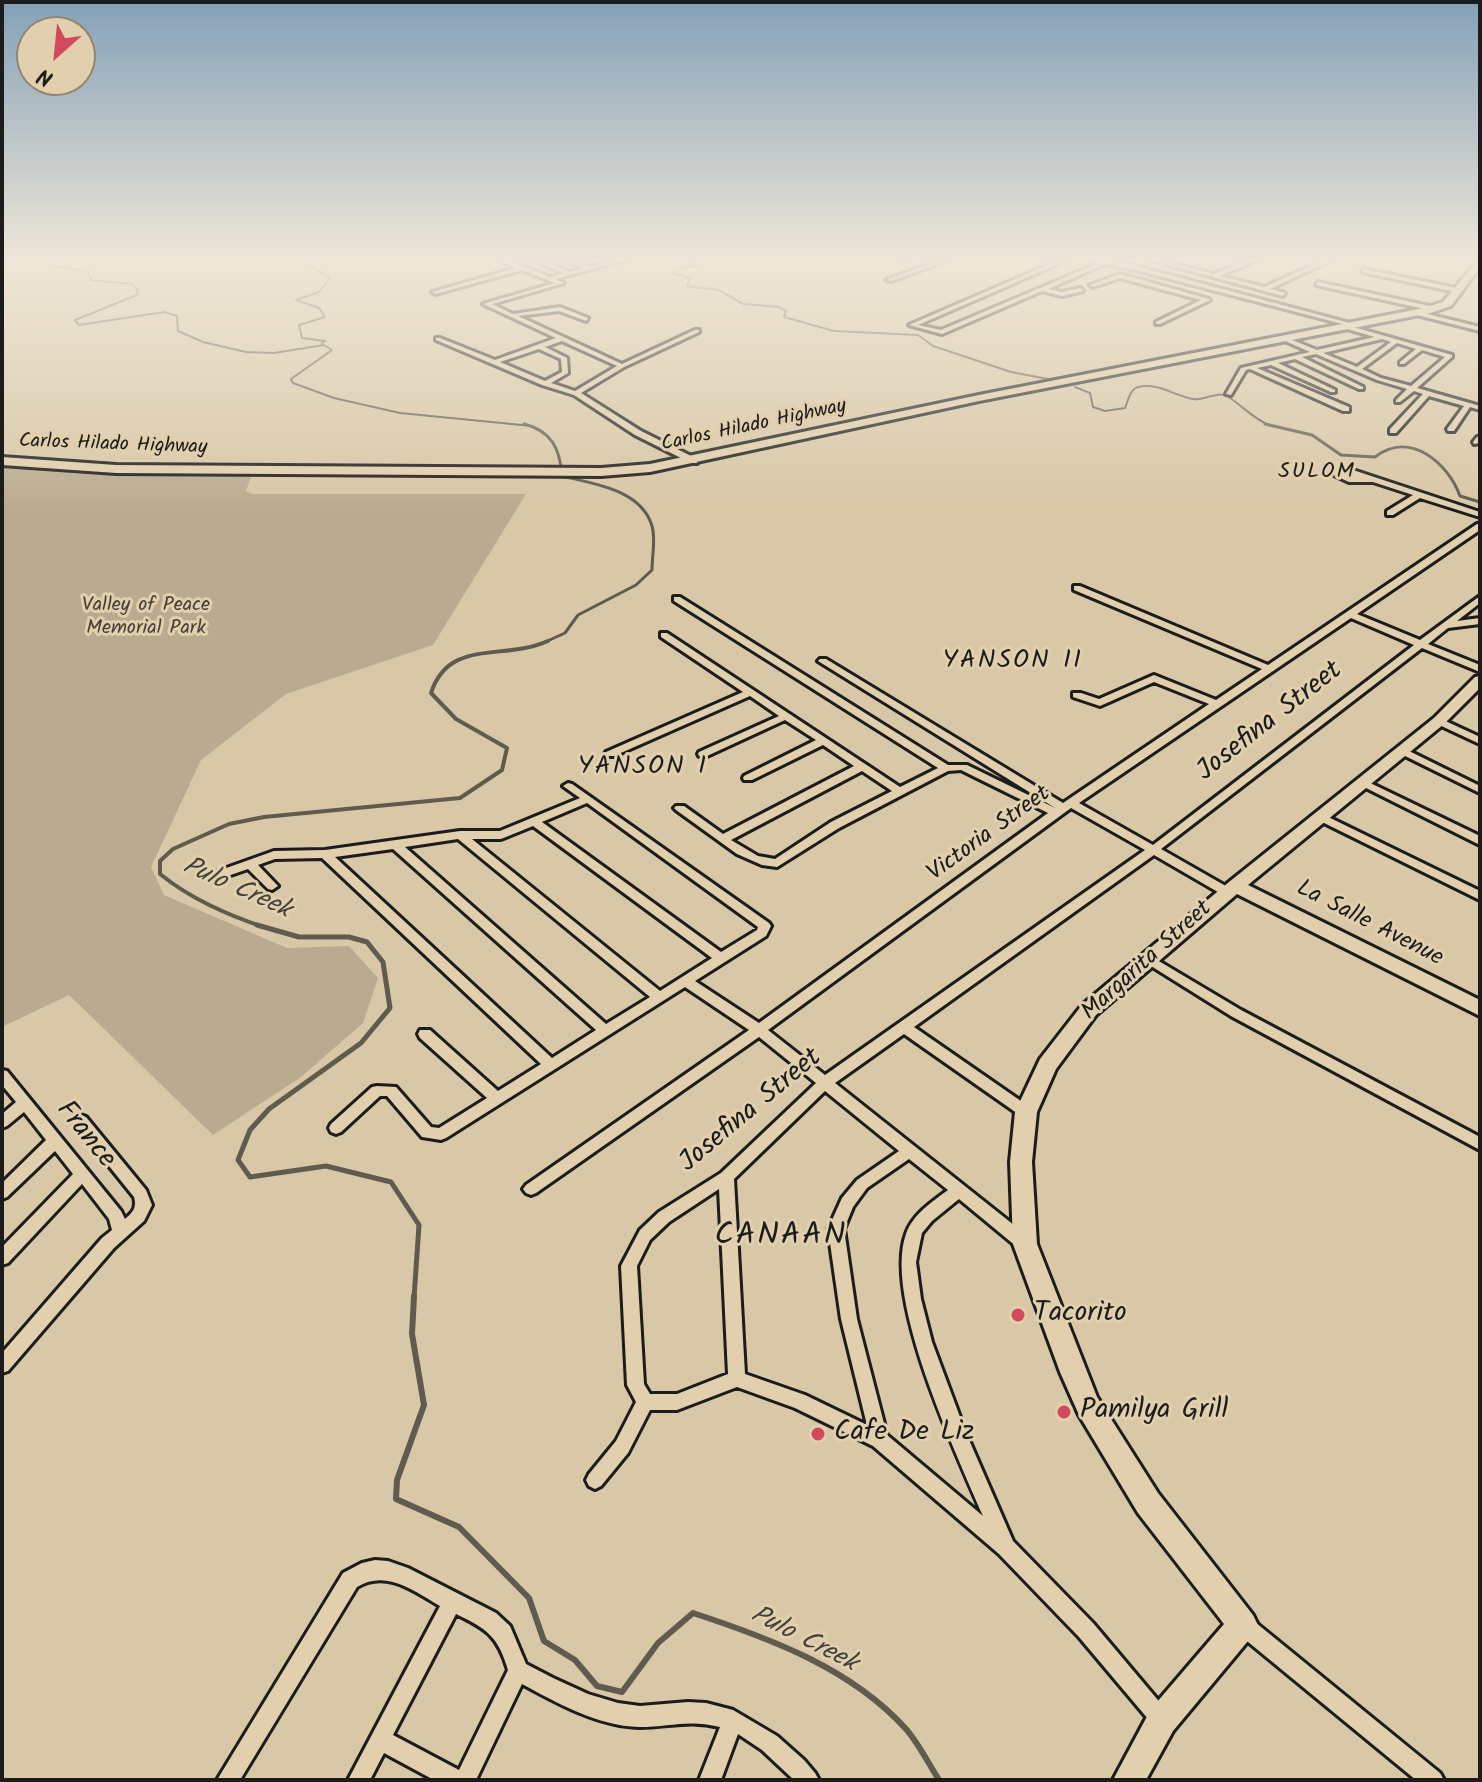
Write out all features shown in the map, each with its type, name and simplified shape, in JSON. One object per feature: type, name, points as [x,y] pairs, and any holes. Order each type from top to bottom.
[{"type":"main road","name":"Carlos Hilado Highway","points":[[2,461],[116,469],[626,471],[694,461],[979,398],[1274,341]]},
{"type":"street","points":[[443,341],[544,384],[576,393],[638,433],[694,461]]},
{"type":"street","points":[[495,362],[556,341]]},
{"type":"street","points":[[571,341],[622,366]]},
{"type":"street","points":[[576,393],[622,366],[675,341]]},
{"type":"street","points":[[1290,341],[1357,370],[1480,408]]},
{"type":"street","points":[[1229,394],[1239,371],[1364,341]]},
{"type":"street","points":[[1357,370],[1396,341]]},
{"type":"street","points":[[1397,341],[1451,357],[1398,401]]},
{"type":"street","points":[[540,347],[564,358],[565,373],[544,384]]},
{"type":"street","points":[[1402,363],[1421,348]]},
{"type":"street","points":[[1294,356],[1361,388]]},
{"type":"street","points":[[1271,362],[1333,391]]},
{"type":"street","points":[[1250,367],[1346,409]]},
{"type":"street","points":[[1393,431],[1428,393]]},
{"type":"street","points":[[1451,429],[1468,405]]},
{"type":"street","points":[[1372,480],[1480,515]]},
{"type":"street","points":[[1390,513],[1417,496]]},
{"type":"street","name":"Victoria Street","points":[[531,1189],[759,1030],[1064,808],[1480,526]]},
{"type":"street","points":[[1077,588],[1269,669]]},
{"type":"street","points":[[677,599],[946,768],[971,771],[1064,808],[1231,889]]},
{"type":"street","name":"Josefina Street","points":[[645,1402],[636,1385],[629,1266],[645,1235],[664,1217],[726,1177],[825,1083],[1153,850],[1417,643],[1480,599]]},
{"type":"street","points":[[1350,614],[1480,669]]},
{"type":"street","points":[[1444,625],[1480,621]]},
{"type":"street","points":[[664,635],[899,791]]},
{"type":"street","points":[[823,661],[1064,808]]},
{"type":"street","points":[[1077,695],[1100,703],[1154,678],[1217,704]]},
{"type":"street","name":"Margarita Street","points":[[1243,1625],[1148,1503],[1088,1406],[1046,1307],[1025,1244],[1021,1162],[1026,1112],[1047,1065],[1089,1010],[1147,958],[1439,721],[1480,680]]},
{"type":"street","points":[[610,754],[749,693]]},
{"type":"street","points":[[703,754],[786,716]]},
{"type":"street","points":[[1439,721],[1480,741]]},
{"type":"street","points":[[748,778],[823,741]]},
{"type":"street","points":[[1403,751],[1480,790]]},
{"type":"street","points":[[725,838],[863,766]]},
{"type":"street","points":[[680,808],[753,860],[777,863],[835,825],[946,768]]},
{"type":"street","points":[[1364,783],[1480,841]]},
{"type":"street","points":[[336,1128],[377,1091],[384,1090],[391,1091],[427,1133],[435,1135],[498,1100],[762,933],[765,926],[568,786]]},
{"type":"street","points":[[222,874],[274,855],[325,854],[460,835],[501,835],[588,799]]},
{"type":"street","points":[[1320,817],[1480,896]]},
{"type":"street","points":[[536,823],[720,958]]},
{"type":"street","points":[[460,835],[659,997]]},
{"type":"street","points":[[395,845],[606,1031]]},
{"type":"street","points":[[325,854],[551,1065]]},
{"type":"street","points":[[249,863],[272,886]]},
{"type":"street","name":"La Salle Avenue","points":[[1231,889],[1480,1009]]},
{"type":"street","points":[[1147,958],[1289,1042],[1480,1144]]},
{"type":"street","points":[[685,981],[759,1030],[1025,1244]]},
{"type":"street","points":[[904,1027],[1026,1112]]},
{"type":"street","points":[[425,1034],[498,1100]]},
{"type":"street","name":"France","points":[[3,1075],[116,1216],[120,1231]]},
{"type":"street","points":[[2,1122],[25,1103]]},
{"type":"street","points":[[3,1363],[120,1231],[139,1216],[144,1205],[141,1194],[81,1121]]},
{"type":"street","points":[[2,1193],[55,1141]]},
{"type":"street","points":[[879,1440],[849,1319],[836,1229],[847,1203],[862,1184],[908,1152]]},
{"type":"street","points":[[2,1258],[82,1174]]},
{"type":"street","points":[[726,1177],[737,1379]]},
{"type":"street","points":[[957,1192],[925,1216],[913,1236],[908,1261],[926,1348],[1006,1547]]},
{"type":"street","points":[[595,1480],[622,1447],[645,1402],[677,1402],[737,1379],[799,1401],[879,1440],[1006,1547],[1086,1630],[1162,1720]]},
{"type":"street","points":[[228,1780],[344,1589],[358,1573],[385,1567],[498,1624],[511,1643],[518,1671],[465,1780]]},
{"type":"street","points":[[359,1780],[452,1602]]},
{"type":"street","points":[[1129,1780],[1162,1720],[1243,1625],[1433,1780]]},
{"type":"street","points":[[518,1671],[570,1698],[616,1713],[635,1716],[708,1713],[733,1720],[765,1741],[808,1780]]},
{"type":"street","points":[[710,1780],[733,1720]]},
{"type":"street","points":[[381,1740],[455,1780]]},
{"type":"green space","name":"Valley of Peace Memorial Park","points":[[2,464],[50,470],[251,477],[246,491],[252,494],[526,494],[433,645],[286,694],[201,760],[151,867],[164,895],[287,948],[349,946],[378,978],[363,1023],[301,1077],[213,1135],[69,995],[2,1027]]},
{"type":"waterway","name":"Pulo Creek","points":[[201,341],[246,352],[274,353],[324,345],[332,350],[291,379],[293,383],[334,398],[400,413],[530,426]]},
{"type":"waterway","points":[[926,341],[1011,372],[1053,380]]},
{"type":"waterway","points":[[1075,387],[1090,393],[1093,407],[1105,411],[1125,408],[1133,390],[1145,386],[1193,399],[1225,396],[1269,425]]},
{"type":"waterway","name":"Pulo Creek","points":[[524,424],[530,426]]},
{"type":"waterway","points":[[1269,425],[1312,435],[1341,455],[1375,457],[1401,447],[1414,449],[1426,454],[1447,472],[1460,496],[1480,502]]},
{"type":"waterway","name":"Pulo Creek","points":[[530,426],[553,442],[562,476],[627,496],[646,514],[654,536],[652,570],[636,585],[578,615],[565,633],[545,642]]},
{"type":"waterway","name":"Pulo Creek","points":[[260,926],[184,891],[160,874],[160,861],[173,849],[229,824],[264,817],[460,798],[502,770],[507,748],[456,719],[431,693],[439,676],[451,664],[464,658],[545,642]]},
{"type":"waterway","name":"Pulo Creek","points":[[260,926],[299,937],[349,937],[367,942],[383,962],[390,1008],[361,1043],[269,1109],[250,1130],[238,1160],[250,1177],[326,1166],[391,1182],[419,1225],[414,1298]]},
{"type":"waterway","name":"Pulo Creek","points":[[414,1296],[412,1334],[424,1405],[397,1480],[396,1499],[459,1527],[529,1598],[544,1641],[575,1660],[597,1686],[622,1692],[658,1643],[693,1613],[722,1623],[807,1658],[860,1689],[906,1729],[939,1780]]},
{"type":"place","name":"Tacorito","points":[[1018,1315]]},
{"type":"place","name":"Pamilya Grill","points":[[1064,1412]]},
{"type":"place","name":"Cafe De Liz","points":[[818,1434]]},
{"type":"district","name":"SULOM","points":[[1317,473]]},
{"type":"district","name":"YANSON II","points":[[1013,663]]},
{"type":"district","name":"YANSON I","points":[[643,769]]},
{"type":"district","name":"CANAAN","points":[[781,1239]]}]
